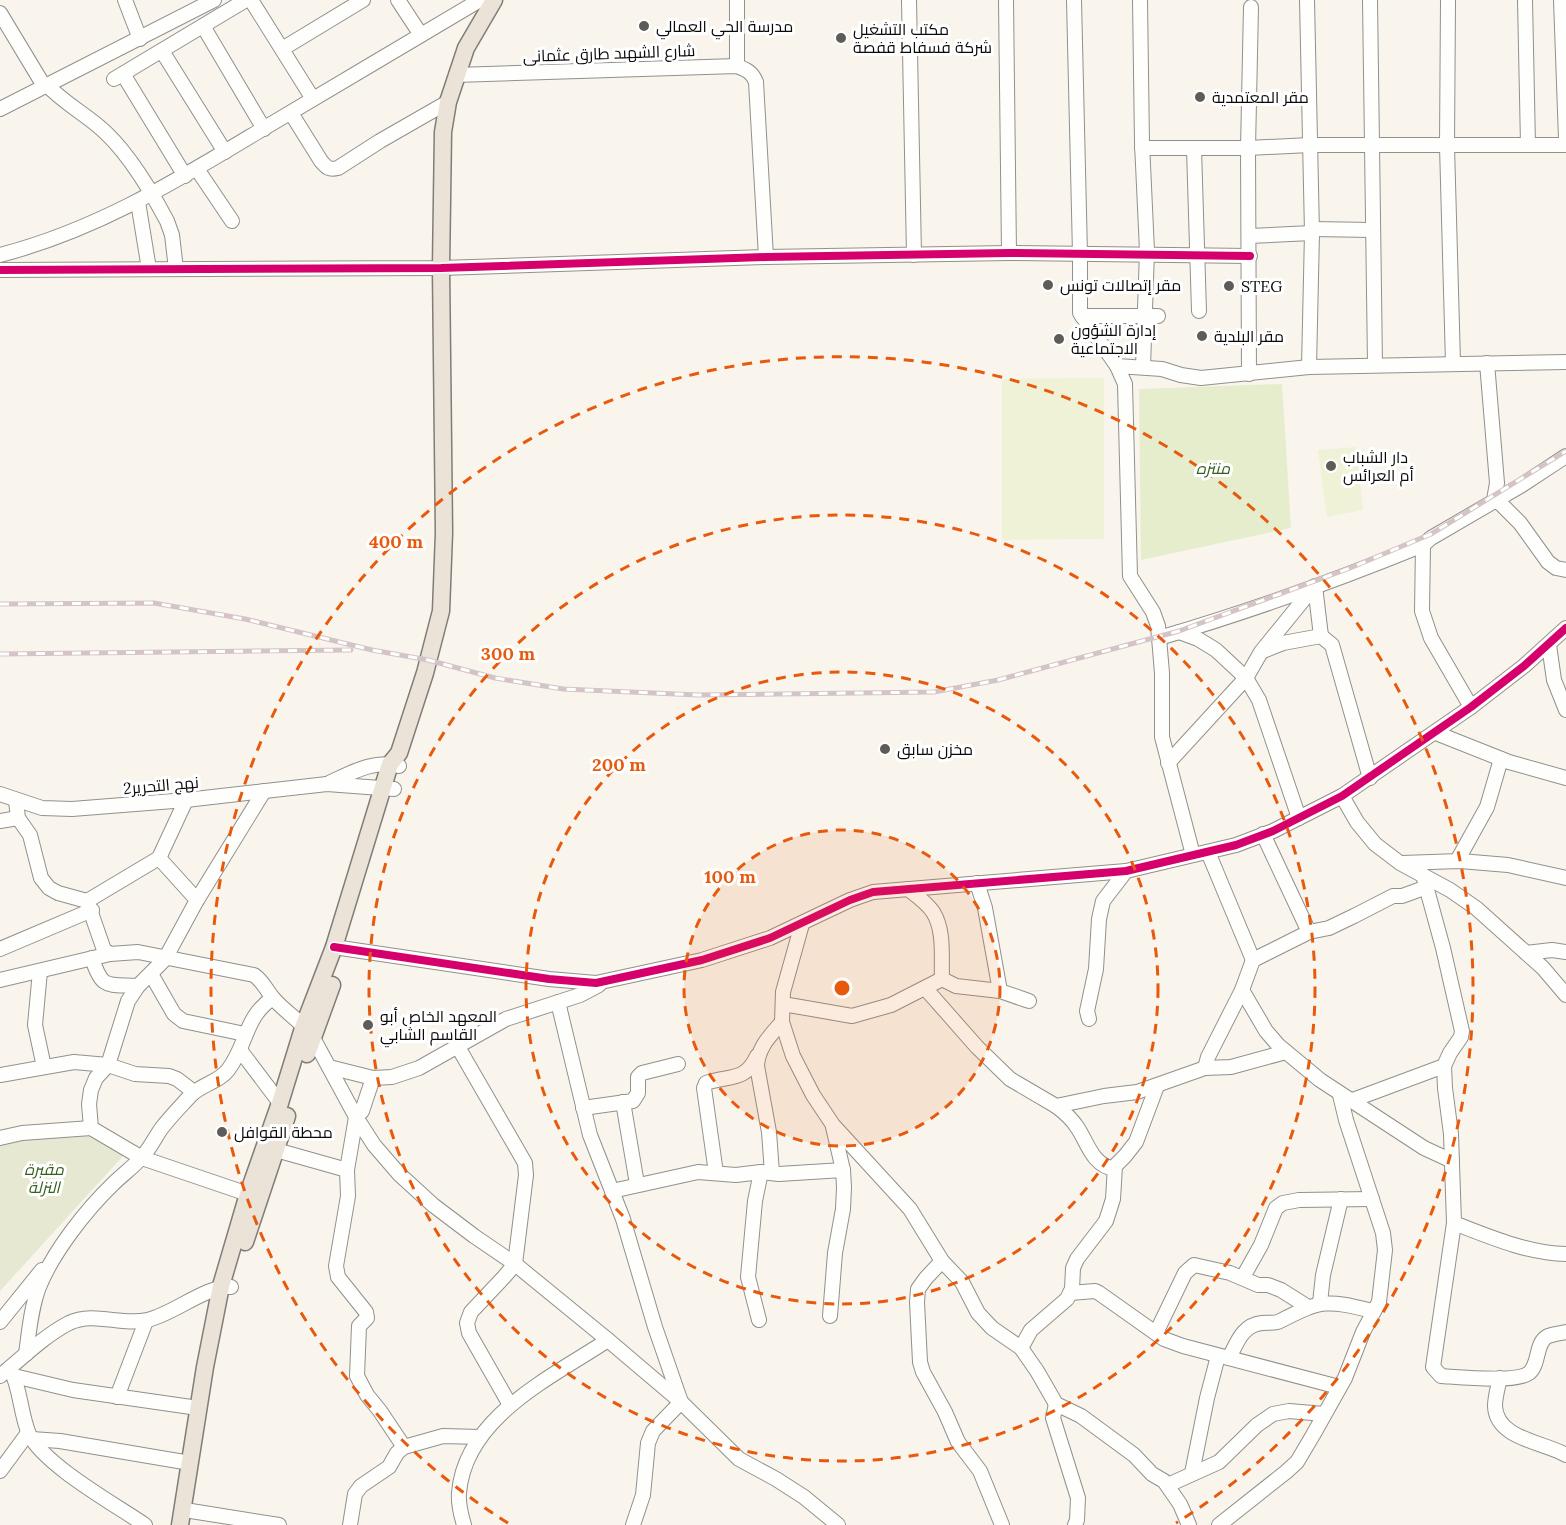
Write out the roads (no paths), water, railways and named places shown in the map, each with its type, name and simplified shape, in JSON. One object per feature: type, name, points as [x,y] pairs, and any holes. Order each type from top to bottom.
[{"type":"main road","points":[[187,1520],[190,1463],[198,1408],[226,1286],[280,1103],[339,949],[396,760],[425,673],[441,612],[443,565],[441,268],[443,132],[448,102],[466,48],[494,0]]},
{"type":"main road","points":[[254,1197],[276,1150],[308,1031]]},
{"type":"main road","points":[[187,1520],[226,1286]]},
{"type":"street","points":[[124,0],[140,39]]},
{"type":"street","points":[[0,109],[214,0]]},
{"type":"street","points":[[232,221],[191,172],[119,76],[246,0]]},
{"type":"street","points":[[251,0],[313,99]]},
{"type":"street","points":[[282,49],[363,0]]},
{"type":"street","points":[[398,0],[421,35]]},
{"type":"street","points":[[0,255],[22,250],[94,223],[152,195],[421,35],[463,4],[480,0]]},
{"type":"street","points":[[737,0],[737,66],[748,70],[756,82],[766,257]]},
{"type":"street","points":[[909,0],[914,255]]},
{"type":"street","points":[[1006,0],[1009,253]]},
{"type":"street","points":[[1074,0],[1080,254],[1079,307],[1080,313],[1122,375],[1126,393],[1130,576],[1153,612],[1159,638],[1162,673],[1162,737],[1193,855]]},
{"type":"street","points":[[1140,0],[1142,148],[1152,316],[1143,368]]},
{"type":"street","points":[[1307,0],[1312,231],[1309,367]]},
{"type":"street","points":[[1370,0],[1375,364]]},
{"type":"street","points":[[1448,0],[1447,146],[1453,363]]},
{"type":"street","points":[[1525,0],[1528,146]]},
{"type":"street","points":[[1561,0],[1566,139]]},
{"type":"street","points":[[1249,374],[1248,148],[1251,7]]},
{"type":"street","points":[[0,13],[45,85],[97,124],[119,146],[167,221],[172,235],[176,269]]},
{"type":"street","points":[[203,26],[264,129]]},
{"type":"street","points":[[162,51],[225,152]]},
{"type":"street","name":"شارع الشهىد طارق عثمانى","points":[[456,75],[737,66]]},
{"type":"street","points":[[291,112],[321,161],[332,170],[448,102]]},
{"type":"street","points":[[1142,148],[1194,149],[1371,144],[1566,145]]},
{"type":"street","points":[[1194,149],[1199,311]]},
{"type":"street","points":[[138,202],[149,269]]},
{"type":"street","points":[[1249,236],[1312,231],[1372,230]]},
{"type":"street","points":[[0,270],[441,268],[766,257],[1009,253],[1250,256]]},
{"type":"street","points":[[1082,316],[1152,316]]},
{"type":"street","points":[[1117,366],[1162,369],[1201,378],[1249,374],[1268,369],[1375,364],[1566,362]]},
{"type":"street","points":[[1487,363],[1497,483],[1494,500]]},
{"type":"street","points":[[1159,638],[1356,572],[1423,545],[1566,456]]},
{"type":"street","points":[[1494,500],[1520,523],[1548,562],[1556,568],[1566,570]]},
{"type":"street","points":[[1423,545],[1422,611],[1431,638],[1471,707]]},
{"type":"street","points":[[1168,763],[1246,678],[1261,652],[1315,586]]},
{"type":"street","points":[[1315,586],[1321,636],[1332,645],[1370,778]]},
{"type":"street","points":[[339,949],[549,979],[584,983],[606,981],[702,960],[770,938],[850,900],[873,892],[1126,870],[1236,845],[1299,818],[1342,796],[1370,778],[1471,707],[1549,645],[1566,628]]},
{"type":"street","points":[[1179,632],[1198,639],[1216,650],[1246,678],[1259,700],[1299,818]]},
{"type":"street","points":[[1261,652],[1283,643],[1321,636]]},
{"type":"street","points":[[1549,645],[1554,680],[1566,710]]},
{"type":"street","points":[[1436,733],[1501,759],[1566,778]]},
{"type":"street","points":[[1457,861],[1487,807],[1501,759]]},
{"type":"street","name":"نهج التحرير2","points":[[327,784],[364,767],[396,760]]},
{"type":"street","name":"نهج التحرير2","points":[[0,794],[42,808],[72,809],[186,800],[327,784],[389,789]]},
{"type":"street","points":[[91,1128],[89,1104],[91,1090],[96,1078],[108,1065],[128,1001],[138,986],[165,959],[197,900],[264,791]]},
{"type":"street","points":[[1342,796],[1357,822],[1375,844],[1425,881],[1450,890],[1476,908],[1543,968],[1566,995]]},
{"type":"street","points":[[0,950],[89,906],[159,858],[186,800]]},
{"type":"street","points":[[16,801],[18,818],[30,836],[41,878],[49,888],[89,906]]},
{"type":"street","points":[[0,821],[18,818]]},
{"type":"street","points":[[1263,834],[1309,932]]},
{"type":"street","points":[[1205,1068],[1242,990],[1253,960],[1208,852]]},
{"type":"street","points":[[159,858],[197,900]]},
{"type":"street","points":[[1400,863],[1457,861],[1508,865],[1566,878]]},
{"type":"street","points":[[1089,1019],[1087,1011],[1096,969],[1099,919],[1103,902],[1126,870]]},
{"type":"street","points":[[1253,960],[1309,932],[1329,928],[1393,896],[1402,896],[1425,881]]},
{"type":"street","points":[[1425,881],[1462,1031],[1461,1037],[1444,1066],[1452,1161],[1454,1223],[1433,1367],[1441,1376],[1513,1377],[1529,1373],[1534,1367],[1542,1341],[1547,1336],[1566,1332]]},
{"type":"street","points":[[977,884],[985,908],[1000,991]]},
{"type":"street","points":[[909,889],[934,912],[941,936],[942,979]]},
{"type":"street","points":[[89,906],[101,945],[111,954]]},
{"type":"street","points":[[802,924],[783,992],[782,1022],[793,1056],[813,1095],[833,1125],[910,1209],[942,1261],[962,1282],[984,1320],[1007,1340],[1021,1348],[1056,1404],[1081,1416],[1134,1455],[1152,1474],[1164,1480],[1180,1504],[1189,1525]]},
{"type":"street","points":[[1526,953],[1552,950],[1566,952]]},
{"type":"street","points":[[0,980],[111,954],[138,952],[254,975],[264,983],[273,998],[308,1031],[356,1117],[374,1145],[399,1174],[433,1204],[514,1263],[608,1340],[681,1402],[739,1460],[804,1497],[838,1525]]},
{"type":"street","points":[[92,958],[99,978],[103,982],[138,986]]},
{"type":"street","points":[[40,971],[35,1025],[44,1067]]},
{"type":"street","points":[[151,974],[174,1014],[183,1022],[240,1033],[245,1036]]},
{"type":"street","points":[[942,979],[956,986],[1000,991],[1029,1001]]},
{"type":"street","points":[[783,1004],[852,1016],[891,1005],[942,979]]},
{"type":"street","points":[[329,1066],[373,1078],[392,1077],[419,1068],[506,1019],[580,995],[606,981]]},
{"type":"street","points":[[925,988],[977,1047],[1010,1079],[1056,1106],[1077,1126],[1095,1158],[1114,1169]]},
{"type":"street","points":[[1242,990],[1266,1031],[1286,1052],[1345,1098],[1424,1148],[1452,1161]]},
{"type":"street","points":[[0,1322],[84,1217],[112,1185],[142,1158],[162,1127],[194,1092],[228,1071],[240,1050],[251,1019],[261,1006],[273,998]]},
{"type":"street","points":[[558,1002],[590,1135],[623,1220],[655,1327],[681,1402]]},
{"type":"street","points":[[759,1320],[748,1277],[755,1201],[766,1172],[769,1132],[757,1066],[761,1046],[782,1022]]},
{"type":"street","points":[[458,1047],[525,1163],[526,1175],[514,1263],[500,1282],[471,1312],[467,1323],[469,1333],[510,1405]]},
{"type":"street","points":[[240,1050],[280,1103]]},
{"type":"street","points":[[1056,1106],[1137,1092],[1205,1068],[1232,1067],[1286,1052]]},
{"type":"street","points":[[716,1173],[704,1088],[706,1083],[718,1079],[744,1075],[758,1056]]},
{"type":"street","points":[[0,1075],[74,1062],[108,1065],[135,1074],[177,1079],[194,1092]]},
{"type":"street","points":[[583,1108],[636,1099],[638,1077],[642,1073],[678,1064]]},
{"type":"street","points":[[1345,1098],[1444,1066]]},
{"type":"street","points":[[373,1078],[366,1102],[356,1117],[347,1170],[348,1196],[336,1266],[338,1277],[366,1312],[367,1318],[359,1326],[357,1376],[367,1395],[404,1447]]},
{"type":"street","points":[[1021,1348],[1031,1330],[1059,1307],[1070,1293],[1073,1268],[1077,1259],[1106,1221],[1113,1199],[1116,1163],[1136,1142],[1157,1086]]},
{"type":"street","points":[[1219,1525],[1297,1462],[1340,1387],[1381,1294],[1385,1250],[1383,1233],[1346,1120],[1345,1098]]},
{"type":"street","points":[[623,1102],[637,1184]]},
{"type":"street","points":[[830,1316],[835,1252],[843,1209],[843,1170],[833,1125]]},
{"type":"street","points":[[0,1138],[22,1133],[91,1128],[142,1158],[254,1197]]},
{"type":"street","points":[[276,1150],[347,1170]]},
{"type":"street","points":[[612,1191],[698,1172],[736,1175],[843,1170]]},
{"type":"street","points":[[1314,1305],[1341,1198]]},
{"type":"street","points":[[1243,1277],[1261,1245],[1276,1208],[1283,1203],[1299,1200],[1372,1198]]},
{"type":"street","points":[[1454,1223],[1519,1246],[1548,1254],[1566,1254]]},
{"type":"street","points":[[26,1354],[31,1317],[39,1287],[57,1253]]},
{"type":"street","points":[[942,1261],[918,1289],[920,1362],[958,1443],[980,1471],[1002,1525]]},
{"type":"street","points":[[1156,1333],[1188,1268],[1194,1265],[1243,1277],[1250,1283],[1268,1285],[1314,1305]]},
{"type":"street","points":[[8,1373],[26,1354],[71,1322],[96,1317],[146,1321],[226,1286]]},
{"type":"street","points":[[1070,1293],[1095,1291],[1100,1293],[1164,1339],[1183,1346],[1340,1387]]},
{"type":"street","points":[[1192,1473],[1206,1398],[1223,1357],[1240,1334],[1257,1324],[1277,1323],[1314,1305],[1329,1302],[1373,1311]]},
{"type":"street","points":[[117,1397],[146,1321]]},
{"type":"street","points":[[464,1525],[459,1507],[459,1493],[466,1463],[472,1448],[480,1437],[510,1405],[608,1340]]},
{"type":"street","points":[[8,1373],[117,1397],[198,1408]]},
{"type":"street","points":[[8,1373],[30,1436],[54,1464],[145,1525]]},
{"type":"street","points":[[1500,1377],[1495,1408],[1498,1419],[1506,1429],[1515,1435],[1554,1448],[1566,1455]]},
{"type":"street","points":[[633,1525],[644,1495],[648,1443],[653,1431],[681,1402]]},
{"type":"street","points":[[1056,1404],[1053,1418],[1078,1498],[1079,1523]]},
{"type":"street","points":[[1168,1485],[1219,1462],[1261,1422],[1273,1414],[1289,1411],[1324,1414]]},
{"type":"street","points":[[30,1436],[190,1463]]},
{"type":"street","points":[[0,1471],[30,1436]]},
{"type":"street","points":[[350,1525],[355,1494],[360,1486],[389,1467],[404,1447],[443,1436],[480,1437]]},
{"type":"street","points":[[187,1520],[279,1525]]},
{"type":"railway","points":[[0,604],[154,603],[245,619],[372,650],[428,660],[495,678],[563,689],[698,695],[934,692],[998,680],[1179,631],[1350,568],[1431,534],[1566,451]]},
{"type":"railway","points":[[0,654],[351,650]]},
{"type":"place","name":"مدرسة الحي العمالي","points":[[644,26]]},
{"type":"place","name":"مكتب التشغيل شركة فسفاط قفصة","points":[[841,38]]},
{"type":"place","name":"مقر المعتمدية","points":[[1200,97]]},
{"type":"place","name":"مقر إتصالات تونس","points":[[1048,285]]},
{"type":"place","name":"STEG","points":[[1229,286]]},
{"type":"place","name":"مقر البلدية","points":[[1202,336]]},
{"type":"place","name":"إدارة الشؤون الاجتماعية","points":[[1059,339]]},
{"type":"place","name":"دار الشباب أم العرائس","points":[[1331,466]]},
{"type":"place","name":"مخزن سابق","points":[[885,749]]},
{"type":"place","name":"المعهد الخاص أبو القاسم الشابي","points":[[368,1025]]},
{"type":"place","name":"محطة القوافل","points":[[222,1132]]},
{"type":"park label","name":"منتزه","points":[[1213,468]]},
{"type":"park label","name":"مقبرة النزلة","points":[[44,1178]]}]
